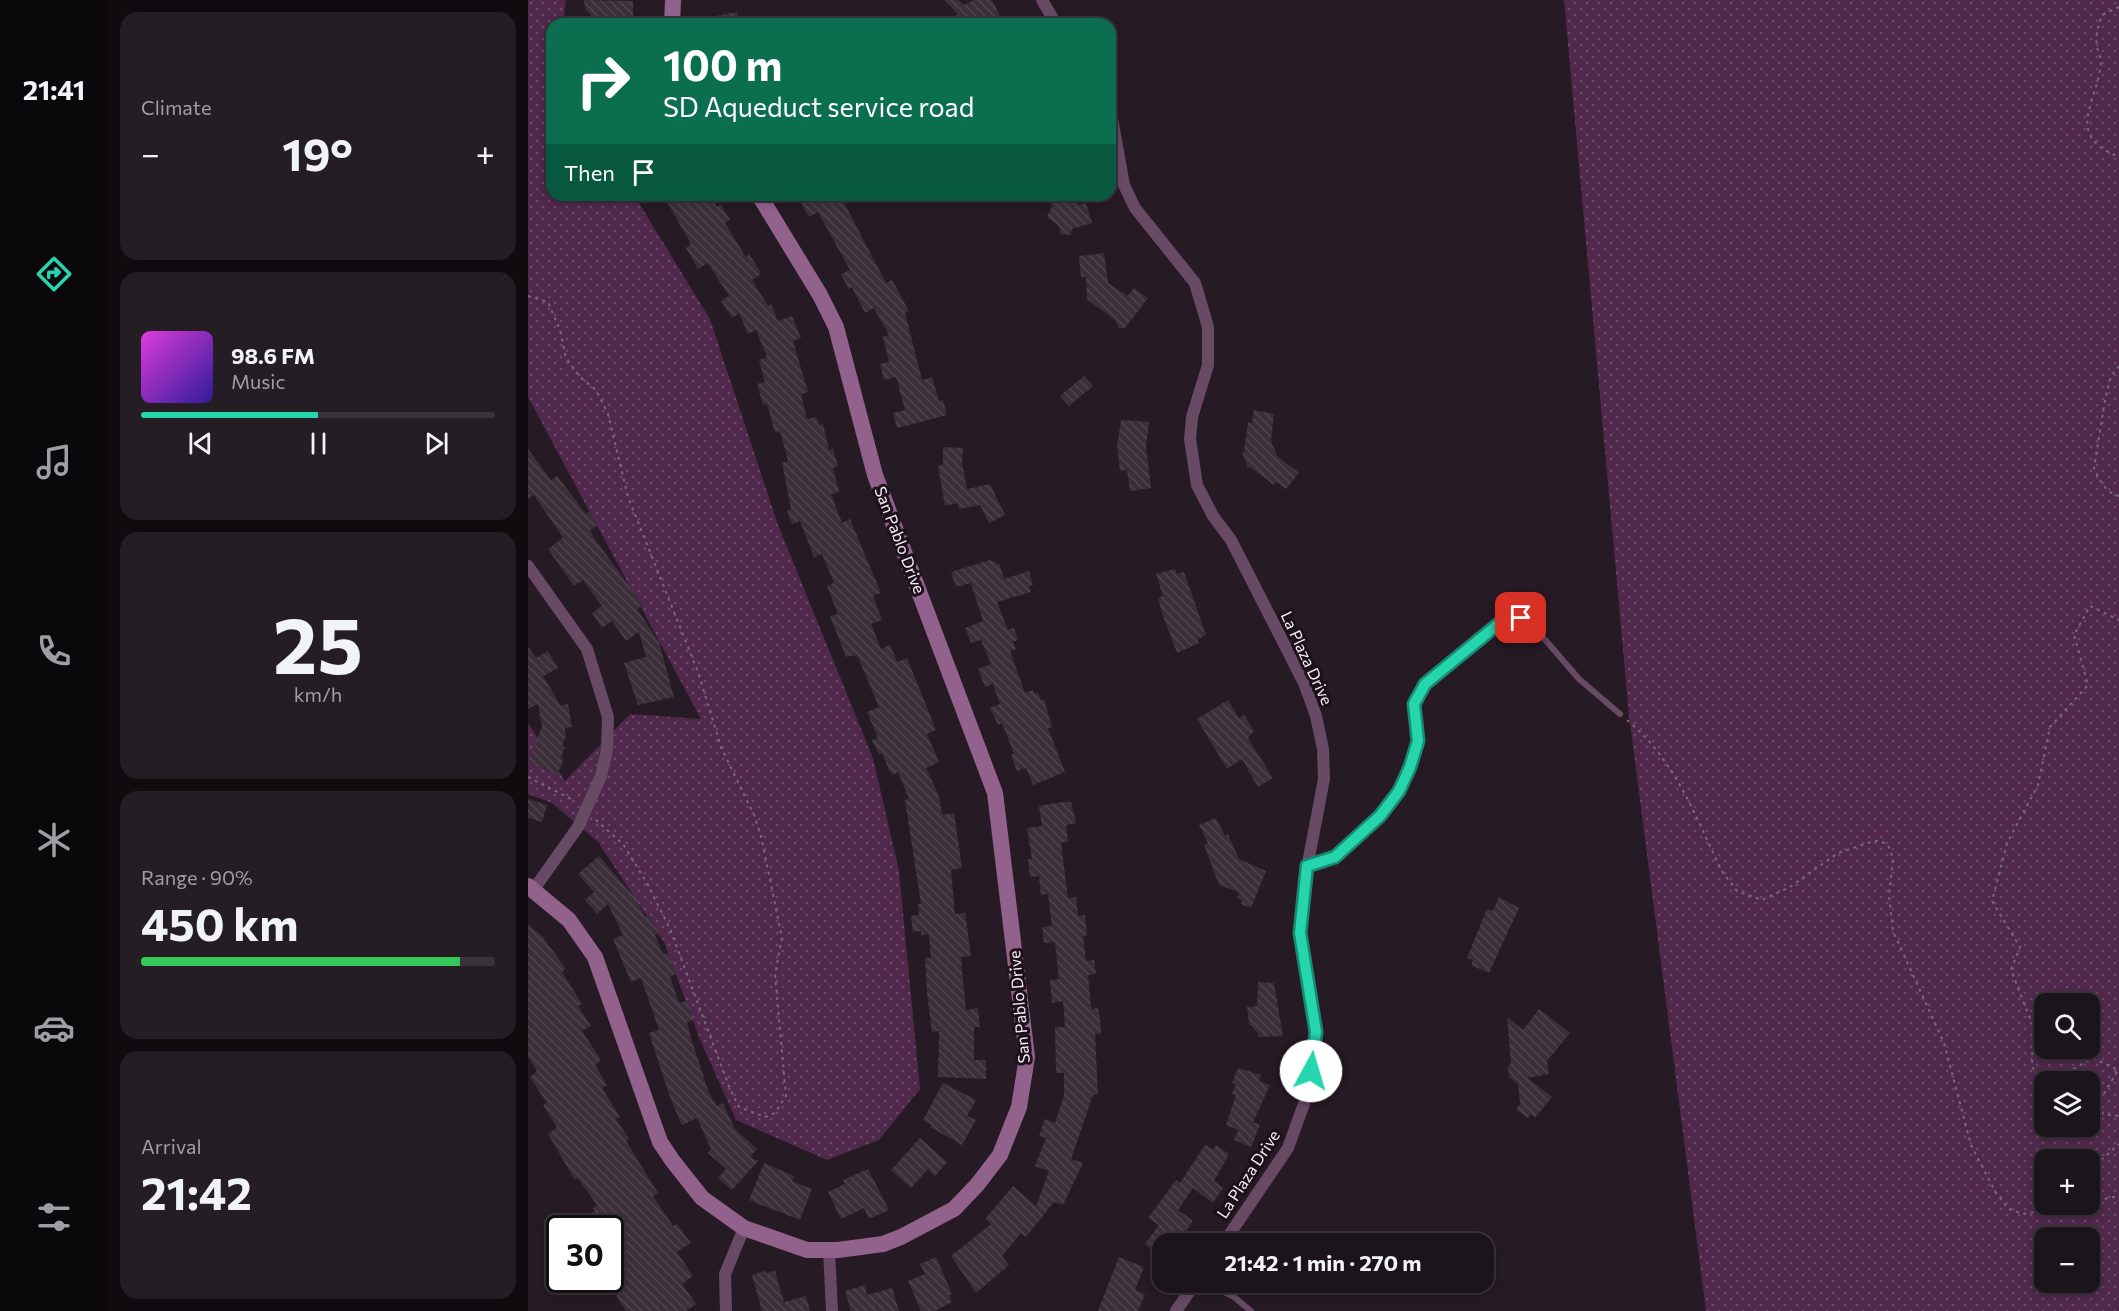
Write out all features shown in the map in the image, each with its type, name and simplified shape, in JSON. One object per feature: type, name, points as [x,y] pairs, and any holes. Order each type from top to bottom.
[{"type":"street","points":[[672,18],[673,0]]},
{"type":"street","points":[[1042,0],[1052,18]]},
{"type":"street","name":"La Plaza Drive","points":[[1116,138],[1125,185],[1135,208],[1195,283],[1208,327],[1208,364],[1192,417],[1190,439],[1197,484],[1246,570],[1304,683],[1316,716],[1323,748],[1324,779],[1307,866],[1300,933],[1316,1032],[1309,1090],[1288,1148],[1230,1233]]},
{"type":"street","name":"San Pablo Drive","points":[[531,887],[569,920],[595,957],[660,1142],[702,1198],[744,1228],[807,1250],[883,1244],[902,1237],[955,1208],[977,1185],[1000,1155],[1019,1107],[1027,1057],[995,793],[875,475],[836,327],[820,295],[763,201]]},
{"type":"street","points":[[528,566],[587,649],[608,717],[607,750],[601,776],[578,827],[531,887]]},
{"type":"street","points":[[726,1311],[725,1274],[744,1228]]},
{"type":"street","points":[[829,1250],[832,1311]]},
{"type":"street","points":[[1176,1311],[1188,1293]]},
{"type":"lane","points":[[1307,866],[1335,857],[1380,816],[1399,791],[1410,767],[1418,741],[1414,704],[1425,684],[1505,620],[1521,618],[1537,632],[1579,679],[1620,714]]},
{"type":"lane","points":[[1226,1293],[1251,1311]]},
{"type":"path","points":[[2119,7],[2103,15],[2096,33],[2101,60],[2086,118],[2090,135],[2101,150],[2119,157]]},
{"type":"path","points":[[528,296],[548,302],[560,330],[566,358],[579,377],[596,390],[608,414],[628,497],[698,672],[721,747],[758,826],[783,938],[776,974],[786,1096],[775,1113],[765,1117],[739,1107],[714,1049],[686,966],[647,883],[623,844],[570,796],[528,777]]},
{"type":"path","points":[[2119,366],[2111,376],[2107,392],[2094,468],[2098,478],[2112,494],[2119,496]]},
{"type":"path","points":[[2034,1071],[2032,1066],[2033,1026],[2011,970],[2020,947],[1992,901],[2007,843],[2038,785],[2050,727],[2088,685],[2074,635],[2090,606],[2119,620]]},
{"type":"path","points":[[1620,714],[1644,734],[1676,775],[1720,870],[1741,893],[1758,900],[1771,898],[1829,858],[1850,848],[1880,841],[1891,849],[1893,866],[1889,896],[1893,931],[1944,1043],[1971,1145],[1996,1193],[2009,1209],[2024,1214],[2034,1213]]},
{"type":"path","points":[[2070,1071],[2093,1058],[2118,1070],[2100,1100]]},
{"type":"path","points":[[2100,1105],[2103,1114],[2119,1116]]},
{"type":"path","points":[[2100,1161],[2119,1144]]},
{"type":"path","points":[[2100,1200],[2119,1196]]},
{"type":"shaded area","points":[[528,0],[566,0],[564,18],[546,18],[546,201],[638,201],[710,319],[778,525],[873,758],[899,871],[920,1089],[879,1140],[827,1160],[736,1120],[699,1037],[664,942],[598,842],[552,803],[528,794],[528,723],[565,781],[630,714],[701,719],[528,397]]},
{"type":"shaded area","points":[[1564,0],[2119,0],[2119,1311],[1706,1311],[1629,715]]},
{"type":"building","points":[[584,0],[633,1],[633,18],[593,18],[585,9]]},
{"type":"building","points":[[944,0],[958,0],[964,5],[974,0],[992,0],[1001,18],[954,18],[958,14]]},
{"type":"building","points":[[737,12],[738,18],[704,18]]},
{"type":"building","points":[[666,201],[713,201],[717,207],[721,204],[730,220],[725,223],[746,257],[749,254],[761,274],[752,280],[768,306],[771,304],[778,321],[792,316],[801,338],[793,341],[808,392],[801,394],[807,419],[816,417],[819,425],[823,424],[829,450],[833,449],[838,466],[833,468],[839,492],[831,494],[842,523],[850,519],[881,593],[873,596],[882,620],[871,624],[881,649],[890,645],[897,662],[907,658],[936,730],[927,734],[939,762],[926,768],[939,796],[942,815],[954,813],[962,868],[951,870],[955,914],[965,913],[971,956],[961,957],[966,1010],[978,1008],[980,1027],[975,1027],[974,1030],[974,1060],[986,1060],[986,1079],[938,1077],[939,1031],[932,1032],[927,993],[925,958],[931,958],[929,934],[921,935],[921,931],[913,932],[911,916],[919,915],[918,904],[921,904],[905,800],[909,799],[898,772],[893,775],[882,753],[879,755],[872,740],[878,738],[867,712],[879,707],[857,655],[846,657],[830,616],[838,614],[827,586],[834,583],[822,554],[814,557],[800,521],[792,524],[787,511],[791,509],[782,463],[788,461],[780,431],[775,433],[767,404],[763,405],[757,384],[765,382],[759,360],[767,357],[756,330],[748,334],[739,313],[732,318],[721,301],[729,296],[708,263],[698,269],[686,248],[691,244]]},
{"type":"building","points":[[800,201],[843,201],[886,283],[892,280],[909,311],[905,313],[922,380],[932,377],[939,401],[943,400],[947,415],[897,428],[893,413],[905,410],[896,377],[884,380],[880,364],[889,362],[883,337],[889,335],[874,308],[865,313],[852,287],[849,289],[841,274],[850,270],[818,212],[809,217]]},
{"type":"building","points":[[1051,201],[1077,201],[1078,205],[1086,203],[1092,223],[1072,229],[1071,235],[1061,234],[1058,225],[1047,217],[1052,206]]},
{"type":"building","points":[[1104,253],[1108,283],[1128,296],[1134,288],[1148,298],[1125,328],[1119,328],[1115,320],[1087,299],[1086,277],[1081,277],[1079,256]]},
{"type":"building","points":[[1084,376],[1093,386],[1069,406],[1060,396]]},
{"type":"building","points":[[1254,410],[1274,414],[1271,441],[1277,456],[1299,473],[1286,489],[1276,482],[1274,485],[1250,467],[1248,468],[1242,452],[1244,452],[1248,422],[1252,423]]},
{"type":"building","points":[[1121,420],[1149,422],[1146,448],[1151,488],[1130,491],[1127,470],[1120,471],[1117,447]]},
{"type":"building","points":[[943,447],[963,448],[962,463],[967,489],[990,484],[1005,515],[989,523],[980,505],[958,509],[958,503],[945,506],[938,466],[943,465]]},
{"type":"building","points":[[528,449],[551,480],[557,476],[586,514],[589,512],[598,525],[590,530],[643,605],[637,609],[659,642],[674,697],[638,705],[624,663],[646,657],[639,632],[626,641],[612,621],[602,628],[592,613],[602,606],[583,580],[574,586],[548,549],[563,538],[534,495],[528,499]]},
{"type":"building","points":[[990,560],[1000,565],[1004,579],[1029,571],[1033,585],[1029,586],[1031,592],[997,602],[1008,630],[1014,628],[1018,640],[1013,642],[1016,649],[1010,651],[1025,693],[1033,690],[1035,694],[1038,693],[1041,700],[1044,699],[1052,727],[1048,728],[1065,772],[1033,785],[1026,768],[1017,771],[1011,755],[1014,754],[1002,723],[998,725],[990,708],[1000,704],[993,684],[985,687],[978,669],[991,664],[981,640],[971,643],[965,628],[983,621],[971,583],[956,587],[951,572]]},
{"type":"building","points":[[1175,569],[1177,574],[1184,572],[1206,635],[1198,639],[1199,643],[1177,653],[1158,598],[1163,596],[1156,574]]},
{"type":"building","points":[[528,647],[536,658],[548,651],[558,668],[543,676],[561,706],[568,704],[572,727],[565,728],[566,736],[562,746],[565,747],[561,757],[564,759],[557,775],[529,762],[542,726],[538,704],[528,709]]},
{"type":"building","points":[[1228,700],[1239,718],[1244,715],[1254,731],[1248,738],[1273,778],[1258,787],[1242,759],[1227,769],[1197,719]]},
{"type":"building","points":[[528,799],[547,805],[542,822],[528,818]]},
{"type":"building","points":[[1071,802],[1076,823],[1066,825],[1068,841],[1061,843],[1068,898],[1076,897],[1078,916],[1085,915],[1087,935],[1083,936],[1086,961],[1094,960],[1096,974],[1088,975],[1091,1006],[1092,1009],[1098,1008],[1100,1018],[1101,1034],[1095,1034],[1098,1095],[1093,1095],[1071,1159],[1083,1163],[1063,1205],[1054,1202],[1026,1237],[1021,1233],[1002,1256],[1009,1265],[976,1293],[951,1256],[991,1224],[985,1219],[1013,1186],[1036,1206],[1049,1171],[1035,1166],[1046,1138],[1039,1136],[1045,1119],[1055,1123],[1064,1096],[1064,1073],[1056,1073],[1055,1027],[1065,1027],[1063,1001],[1052,1003],[1050,980],[1059,979],[1055,942],[1044,943],[1042,927],[1052,926],[1048,894],[1041,895],[1039,876],[1030,877],[1028,859],[1032,859],[1027,828],[1042,826],[1039,806]]},
{"type":"building","points":[[1216,818],[1225,836],[1228,834],[1239,859],[1266,871],[1251,908],[1241,904],[1242,900],[1237,898],[1239,892],[1219,885],[1204,845],[1208,843],[1199,825]]},
{"type":"building","points":[[599,856],[637,900],[645,917],[650,915],[659,933],[655,935],[659,945],[663,954],[668,953],[676,974],[670,977],[678,1000],[680,1003],[687,1001],[693,1020],[687,1022],[709,1093],[717,1106],[723,1103],[735,1129],[757,1149],[750,1157],[758,1161],[732,1190],[718,1178],[726,1169],[708,1153],[711,1149],[697,1118],[682,1125],[671,1100],[649,1033],[659,1030],[641,978],[631,982],[613,939],[623,935],[608,904],[597,914],[585,900],[594,892],[578,874]]},
{"type":"building","points":[[1499,897],[1519,908],[1489,973],[1471,965],[1473,960],[1467,958],[1487,909],[1493,911]]},
{"type":"building","points":[[528,924],[542,936],[566,969],[562,972],[582,1004],[578,1006],[591,1026],[582,1031],[601,1060],[595,1065],[607,1085],[602,1088],[620,1117],[616,1119],[629,1139],[626,1141],[658,1193],[653,1196],[673,1226],[676,1223],[691,1243],[677,1252],[693,1276],[682,1284],[696,1304],[686,1311],[626,1311],[616,1296],[624,1293],[624,1215],[590,1214],[595,1211],[593,1208],[597,1205],[578,1178],[575,1180],[548,1134],[557,1127],[543,1105],[547,1103],[530,1077],[537,1071],[528,1057]]},
{"type":"building","points":[[1258,982],[1274,983],[1283,1036],[1259,1037],[1249,1024],[1247,1007],[1257,1006]]},
{"type":"building","points":[[1539,1009],[1570,1033],[1547,1061],[1549,1074],[1528,1078],[1552,1097],[1535,1118],[1531,1114],[1528,1118],[1516,1109],[1520,1104],[1518,1084],[1509,1077],[1508,1067],[1511,1063],[1507,1017],[1523,1030]]},
{"type":"building","points":[[1238,1068],[1261,1075],[1259,1081],[1270,1085],[1253,1122],[1260,1125],[1251,1147],[1234,1140],[1238,1130],[1226,1125],[1236,1095],[1232,1094],[1236,1084],[1232,1083]]},
{"type":"building","points":[[943,1083],[976,1100],[967,1116],[976,1120],[962,1145],[930,1127],[932,1125],[923,1120]]},
{"type":"building","points":[[920,1138],[947,1162],[935,1176],[928,1169],[911,1188],[891,1170]]},
{"type":"building","points":[[1205,1145],[1213,1150],[1216,1145],[1229,1154],[1214,1181],[1223,1188],[1213,1203],[1193,1188],[1178,1210],[1193,1221],[1185,1233],[1153,1233],[1159,1225],[1148,1218],[1176,1180],[1180,1183]]},
{"type":"building","points":[[764,1163],[794,1176],[792,1181],[812,1189],[800,1220],[749,1200]]},
{"type":"building","points":[[868,1169],[889,1210],[869,1219],[864,1208],[841,1219],[828,1192],[845,1184],[843,1180]]},
{"type":"building","points":[[1152,1234],[1152,1249],[1145,1244]]},
{"type":"building","points":[[936,1257],[952,1294],[949,1295],[952,1302],[935,1311],[921,1311],[908,1281],[925,1274],[920,1264]]},
{"type":"building","points":[[1119,1257],[1144,1267],[1135,1290],[1145,1294],[1138,1311],[1098,1311]]},
{"type":"building","points":[[765,1271],[766,1273],[775,1271],[784,1302],[806,1296],[810,1311],[762,1311],[752,1275]]},
{"type":"building","points":[[865,1285],[867,1295],[892,1288],[899,1311],[851,1311],[845,1291]]},
{"type":"route","points":[[1311,1071],[1316,1032],[1300,933],[1307,866],[1335,857],[1380,816],[1399,791],[1418,741],[1414,704],[1425,684],[1497,625],[1509,618],[1521,618]]}]
